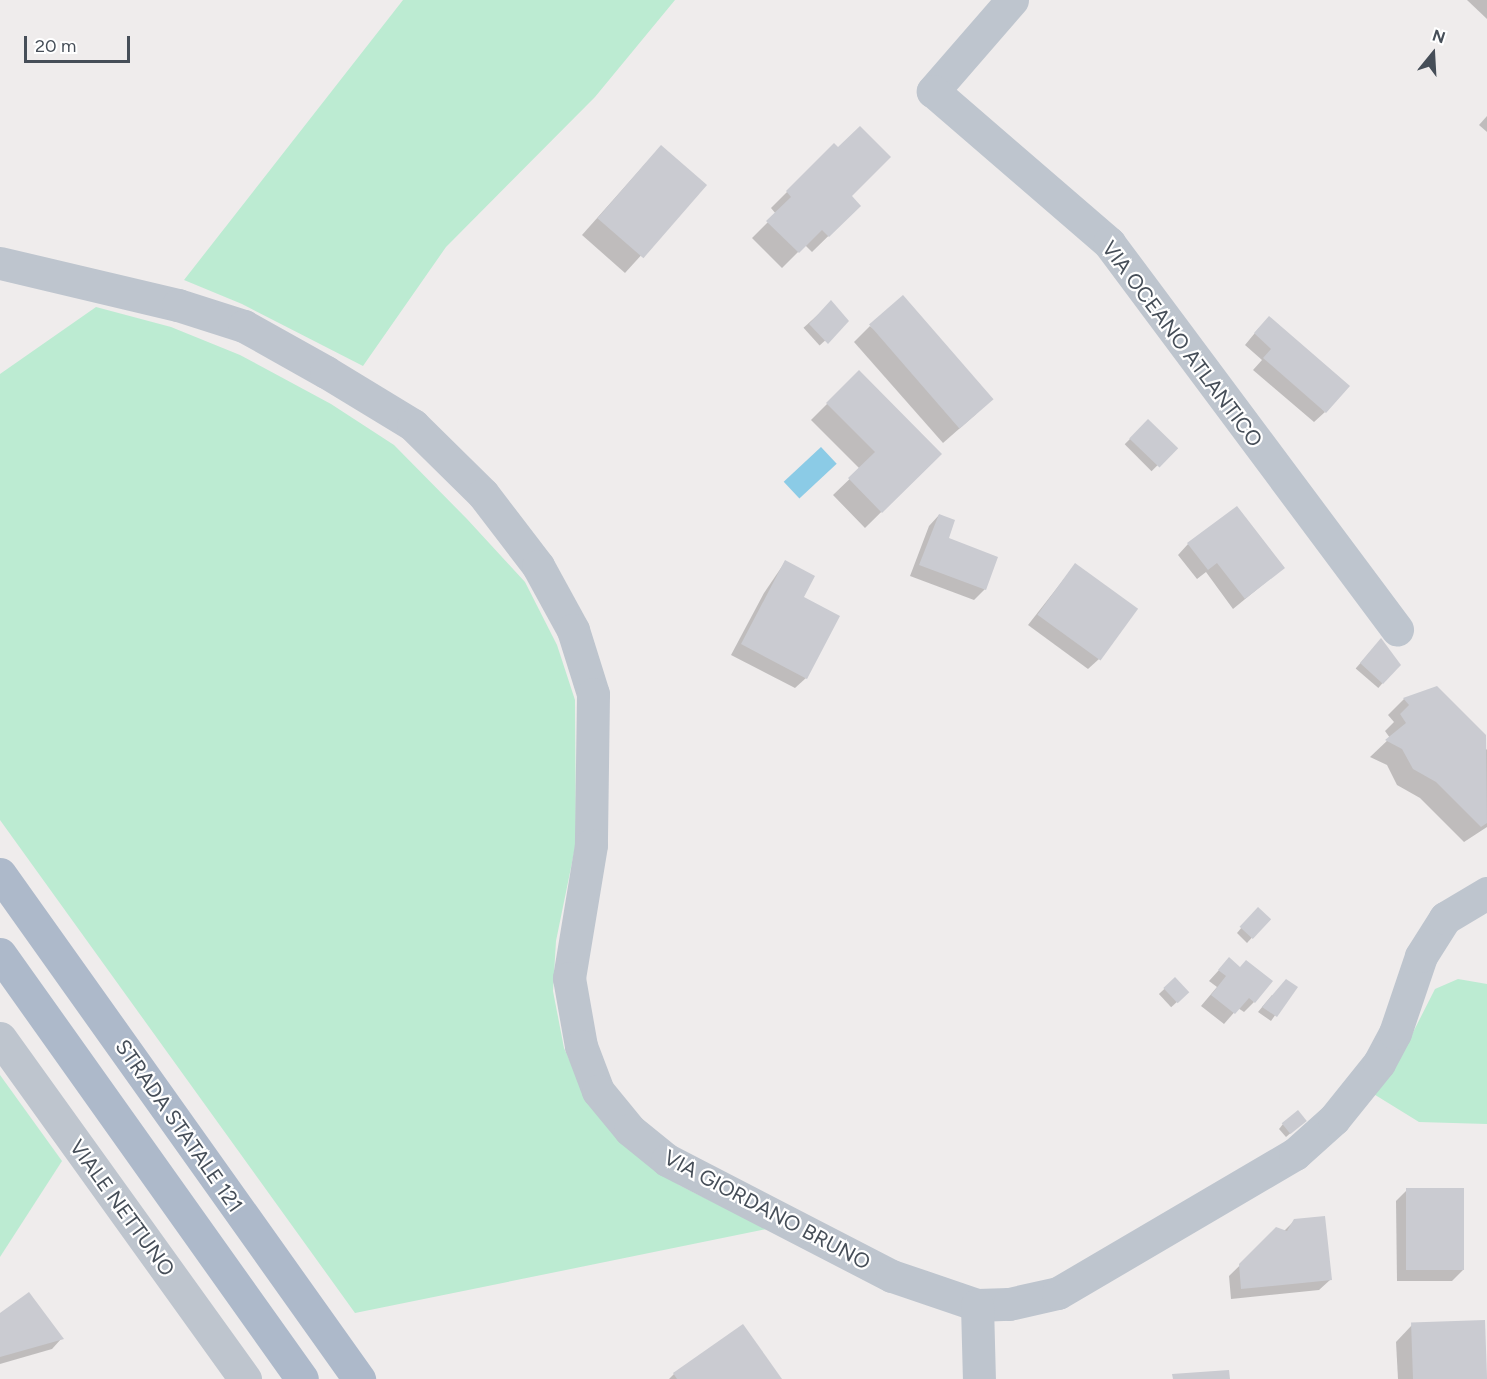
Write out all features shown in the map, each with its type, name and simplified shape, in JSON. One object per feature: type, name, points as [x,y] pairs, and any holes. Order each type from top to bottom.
[{"type":"main road","name":"STRADA STATALE 121","points":[[0,874],[359,1379]]},
{"type":"main road","points":[[0,954],[302,1379]]},
{"type":"street","name":"VIA OCEANO ATLANTICO","points":[[1012,0],[933,91],[1108,243],[1397,630]]},
{"type":"street","name":"VIA GIORDANO BRUNO","points":[[0,263],[178,305],[244,326],[413,424],[483,494],[538,566],[573,630],[593,694],[591,845],[569,978],[581,1046],[598,1091],[630,1130],[666,1160],[892,1275],[977,1305],[1009,1304],[1058,1293],[1295,1154],[1334,1119],[1379,1063],[1395,1033],[1422,956],[1445,918],[1487,893]]},
{"type":"street","name":"VIALE NETTUNO","points":[[0,1038],[245,1379]]},
{"type":"street","points":[[977,1305],[979,1379]]},
{"type":"green space","points":[[403,0],[675,0],[595,97],[446,247],[363,366],[242,304],[184,280]]},
{"type":"green space","points":[[96,307],[171,327],[240,355],[331,404],[394,445],[525,582],[557,645],[575,700],[576,843],[556,941],[553,991],[564,1048],[589,1103],[631,1151],[679,1185],[767,1229],[355,1313],[0,820],[0,374]]},
{"type":"green space","points":[[1458,979],[1487,984],[1487,1124],[1419,1122],[1372,1093],[1401,1056],[1435,989]]},
{"type":"green space","points":[[0,1075],[62,1161],[0,1257]]},
{"type":"water","points":[[821,447],[837,464],[799,499],[784,482]]},
{"type":"building","points":[[860,126],[891,157],[852,196],[861,206],[829,237],[822,230],[799,253],[766,221],[791,197],[786,191],[834,143],[838,147]]},
{"type":"building","points":[[661,145],[707,185],[643,258],[597,218]]},
{"type":"building","points":[[903,295],[994,399],[960,429],[869,325]]},
{"type":"building","points":[[831,300],[849,321],[828,344],[809,324]]},
{"type":"building","points":[[1269,316],[1350,386],[1326,413],[1263,358],[1271,349],[1254,333]]},
{"type":"building","points":[[859,370],[942,454],[882,513],[848,478],[875,452],[826,403]]},
{"type":"building","points":[[1148,419],[1178,448],[1159,468],[1129,438]]},
{"type":"building","points":[[1237,506],[1285,568],[1245,599],[1217,563],[1208,570],[1187,543]]},
{"type":"building","points":[[939,514],[955,520],[949,538],[998,557],[986,590],[919,565]]},
{"type":"building","points":[[785,560],[815,576],[804,597],[840,616],[807,679],[741,644]]},
{"type":"building","points":[[1075,563],[1138,609],[1100,661],[1037,615]]},
{"type":"building","points":[[1381,638],[1401,665],[1383,684],[1360,663]]},
{"type":"building","points":[[1437,686],[1486,735],[1487,823],[1481,827],[1436,782],[1413,769],[1402,749],[1385,740],[1406,723],[1400,714],[1409,705],[1403,698]]},
{"type":"building","points":[[1258,907],[1271,919],[1253,939],[1240,927]]},
{"type":"building","points":[[1229,957],[1240,967],[1246,960],[1273,981],[1255,1003],[1249,998],[1235,1014],[1211,995],[1226,976],[1218,970]]},
{"type":"building","points":[[1175,977],[1189,992],[1178,1003],[1163,988]]},
{"type":"building","points":[[1286,979],[1298,987],[1277,1017],[1262,1007]]},
{"type":"building","points":[[1298,1110],[1307,1121],[1290,1134],[1282,1123]]},
{"type":"building","points":[[1406,1188],[1464,1188],[1464,1270],[1406,1270]]},
{"type":"building","points":[[1325,1216],[1332,1280],[1241,1289],[1239,1264],[1276,1227],[1287,1231],[1294,1219]]},
{"type":"building","points":[[29,1292],[64,1339],[0,1357],[0,1313]]},
{"type":"building","points":[[1485,1320],[1487,1379],[1413,1379],[1411,1323]]},
{"type":"building","points":[[743,1324],[782,1379],[677,1379],[673,1373]]},
{"type":"building","points":[[1229,1370],[1230,1379],[1173,1379],[1172,1374]]}]
